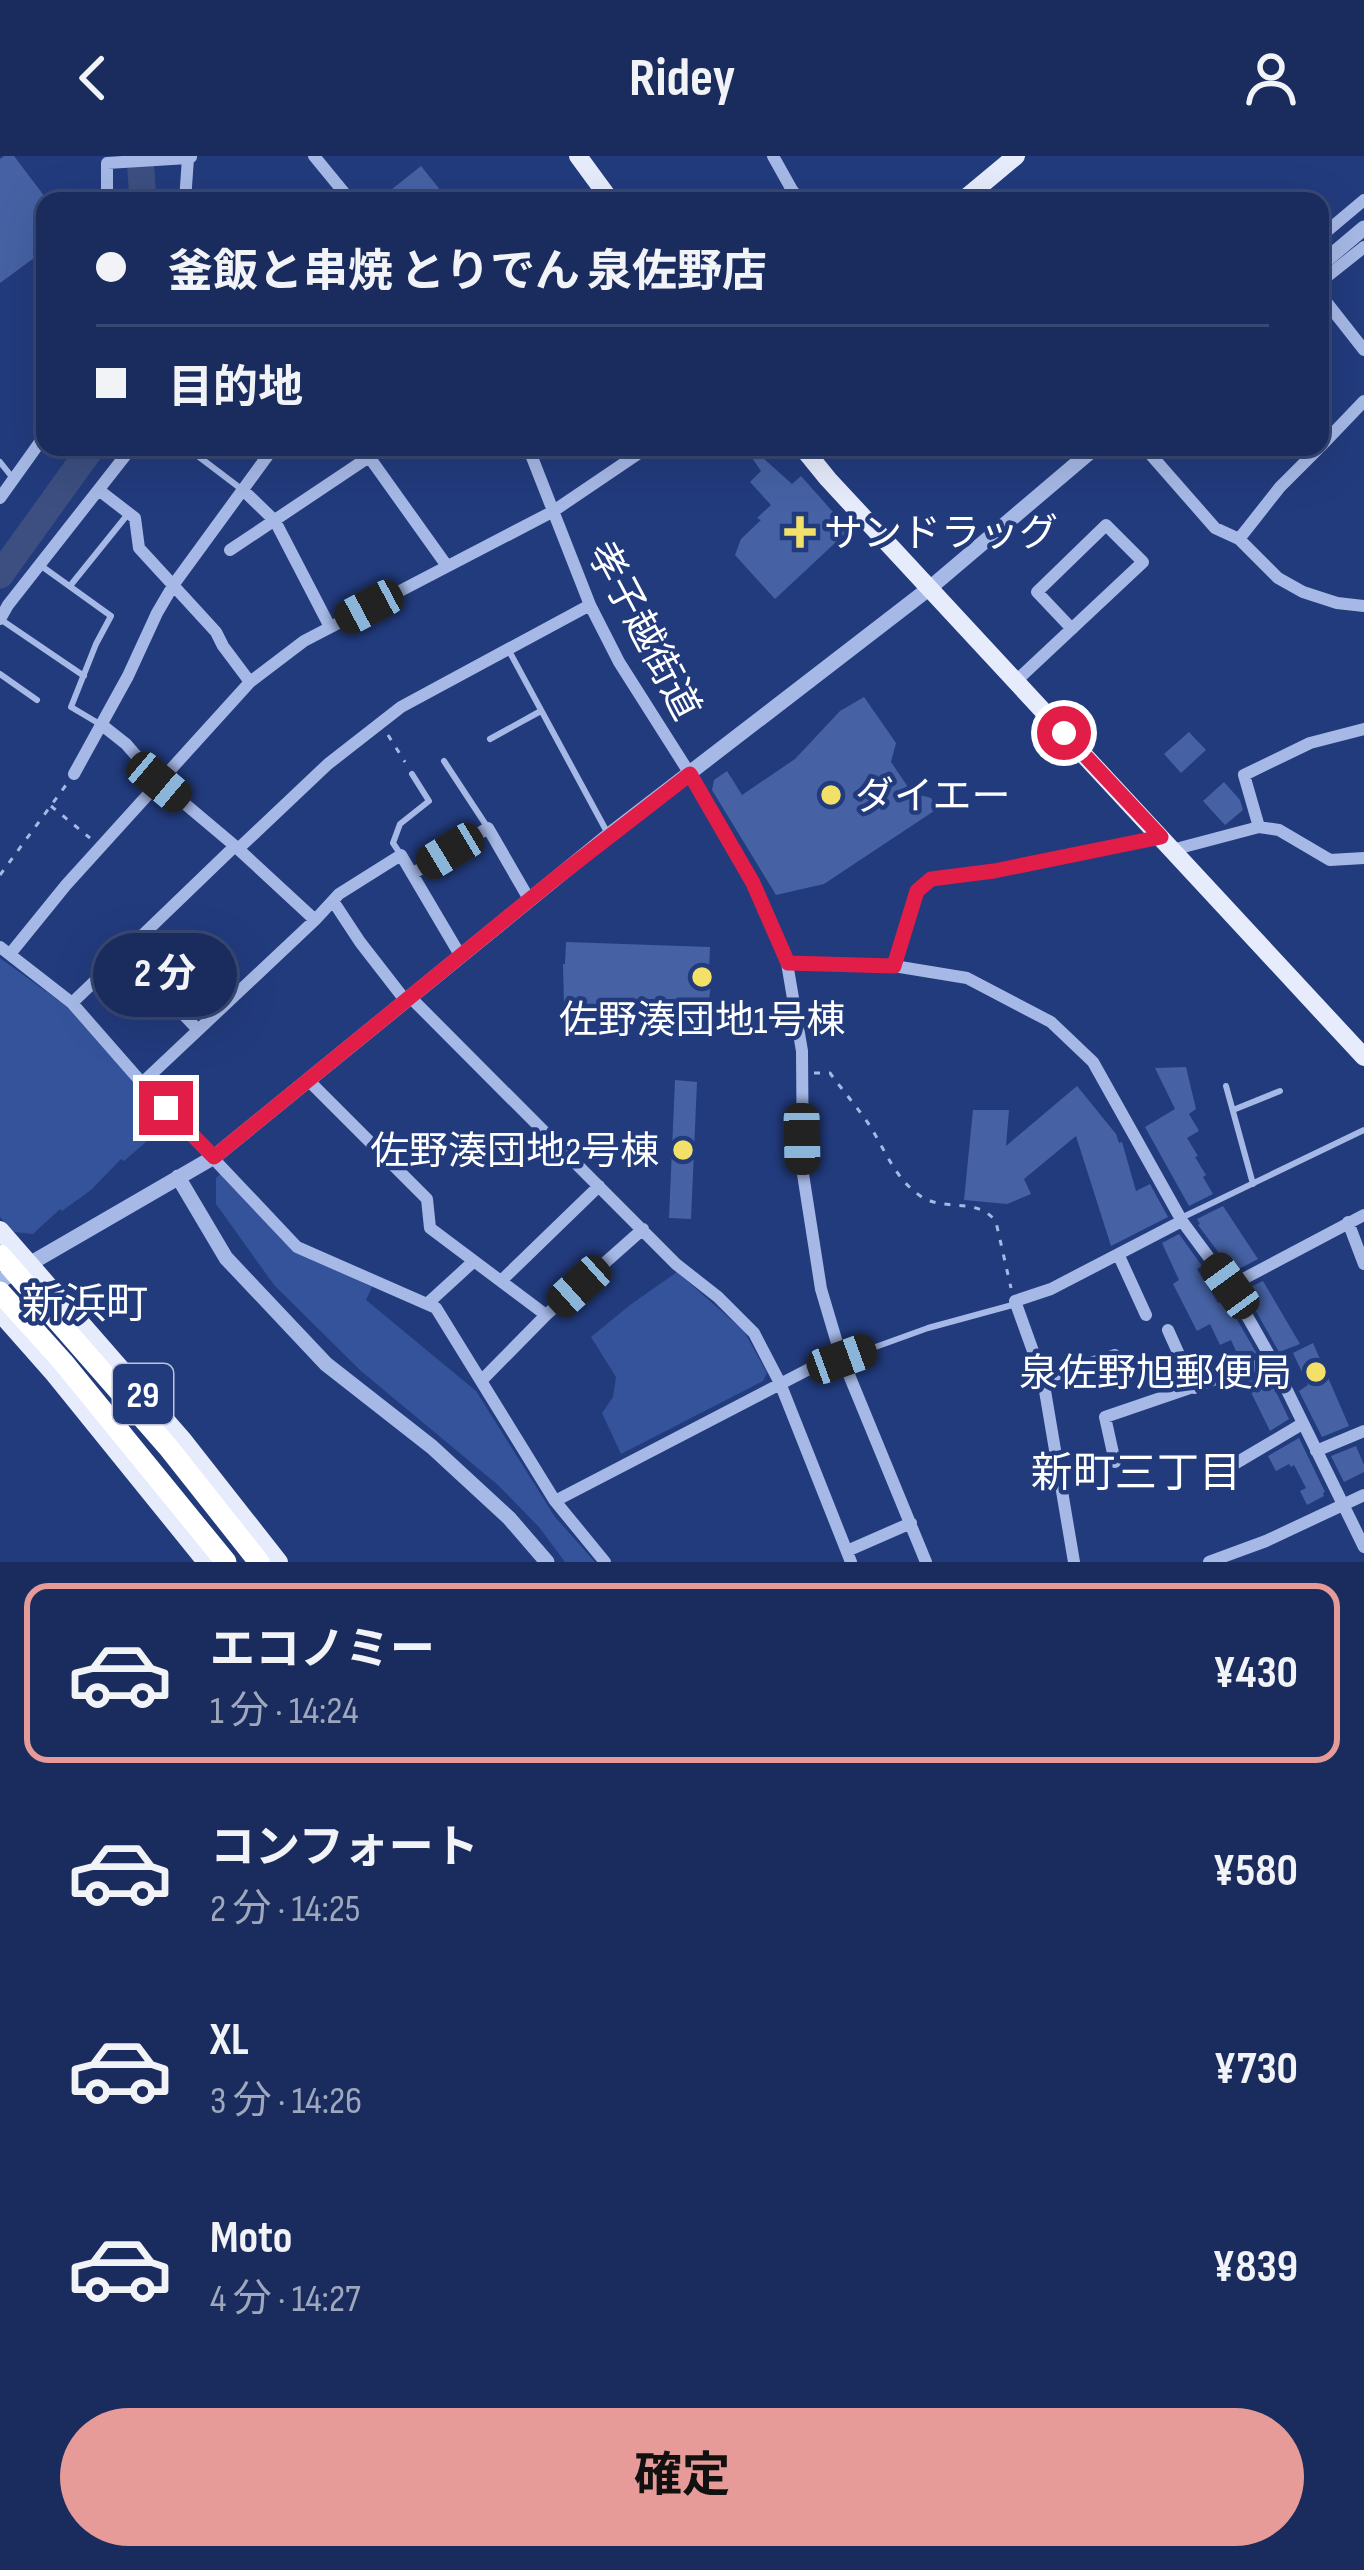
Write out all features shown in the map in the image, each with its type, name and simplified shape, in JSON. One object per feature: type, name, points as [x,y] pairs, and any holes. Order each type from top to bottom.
[{"type":"highway","points":[[0,1255],[154,1430],[259,1562]]},
{"type":"highway","points":[[0,1292],[106,1413],[226,1562]]},
{"type":"main road","points":[[973,192],[1016,156]]},
{"type":"main road","points":[[581,157],[605,192]]},
{"type":"main road","points":[[809,456],[1364,1057]]},
{"type":"main road","name":"29","points":[[0,1230],[184,1441],[279,1562]]},
{"type":"main road","name":"29","points":[[0,1313],[206,1562]]},
{"type":"street","points":[[314,156],[344,192]]},
{"type":"street","points":[[773,156],[795,192]]},
{"type":"street","points":[[107,192],[107,163],[188,157],[186,192]]},
{"type":"street","points":[[1329,229],[1364,200]]},
{"type":"street","points":[[1329,257],[1364,228]]},
{"type":"street","points":[[1329,275],[1364,247]]},
{"type":"street","points":[[1329,305],[1364,350]]},
{"type":"street","points":[[1329,438],[1364,401]]},
{"type":"street","points":[[0,498],[36,448]]},
{"type":"street","points":[[0,619],[125,456]]},
{"type":"street","points":[[74,774],[174,584],[268,456]]},
{"type":"street","points":[[230,550],[360,456]]},
{"type":"street","points":[[368,456],[447,566]]},
{"type":"street","name":"孝子越街道","points":[[531,456],[590,605],[619,662],[753,883],[788,963],[802,1051],[802,1174],[821,1289],[841,1356],[926,1562]]},
{"type":"street","points":[[605,1562],[555,1501],[436,1308],[297,1247],[72,1004],[5,951],[250,682],[304,641],[552,512],[635,456]]},
{"type":"street","points":[[0,1281],[214,1157],[609,835],[931,587],[1085,456]]},
{"type":"street","points":[[1152,456],[1215,528],[1239,539],[1278,578],[1303,592],[1364,606]]},
{"type":"street","points":[[1239,539],[1311,456]]},
{"type":"street","points":[[243,490],[275,521],[330,627]]},
{"type":"street","points":[[100,491],[136,518],[139,548],[216,632],[250,682]]},
{"type":"street","points":[[1016,681],[1072,629],[1142,562],[1106,525],[1037,592],[1072,629]]},
{"type":"street","points":[[72,1004],[328,764],[380,722],[590,605]]},
{"type":"street","points":[[101,725],[315,920]]},
{"type":"street","points":[[1259,826],[1244,775],[1310,743],[1364,729]]},
{"type":"street","points":[[894,966],[917,891],[931,879],[1259,826],[1279,830],[1330,860],[1364,858]]},
{"type":"street","points":[[412,874],[488,828],[529,899]]},
{"type":"street","points":[[142,1083],[339,895],[401,856],[460,955]]},
{"type":"street","points":[[333,902],[407,998],[676,1264],[754,1333],[780,1383],[849,1557],[911,1523]]},
{"type":"street","points":[[125,952],[197,1030]]},
{"type":"street","points":[[788,963],[894,966],[967,978],[1051,1022],[1093,1062],[1182,1220],[1230,1286],[1272,1360],[1364,1547]]},
{"type":"street","points":[[1348,1041],[1364,1027]]},
{"type":"street","points":[[308,1080],[427,1198],[430,1228],[546,1315]]},
{"type":"street","points":[[178,1177],[226,1258],[326,1364],[432,1447],[509,1518],[547,1562]]},
{"type":"street","points":[[501,1281],[599,1186]]},
{"type":"street","points":[[1230,1286],[1364,1215]]},
{"type":"street","points":[[1074,1562],[1043,1379],[1015,1302],[1119,1256],[1182,1220]]},
{"type":"street","points":[[1348,1222],[1364,1264]]},
{"type":"street","points":[[481,1381],[546,1315],[644,1229]]},
{"type":"street","points":[[1119,1256],[1146,1316]]},
{"type":"street","points":[[427,1304],[474,1261]]},
{"type":"street","points":[[1168,1330],[1194,1388]]},
{"type":"street","points":[[1043,1379],[1115,1355]]},
{"type":"street","points":[[555,1501],[841,1356]]},
{"type":"street","points":[[1115,1462],[1105,1417],[1272,1360]]},
{"type":"street","points":[[1231,1466],[1302,1424]]},
{"type":"street","points":[[1316,1451],[1364,1432]]},
{"type":"street","points":[[1209,1562],[1364,1495]]},
{"type":"lane","points":[[199,456],[243,490]]},
{"type":"lane","points":[[0,462],[14,479]]},
{"type":"lane","points":[[70,586],[129,513]]},
{"type":"lane","points":[[40,565],[111,616],[71,707],[101,725]]},
{"type":"lane","points":[[0,619],[84,676]]},
{"type":"lane","points":[[508,649],[609,835]]},
{"type":"lane","points":[[0,674],[37,700]]},
{"type":"lane","points":[[490,740],[540,712]]},
{"type":"lane","points":[[443,760],[488,828]]},
{"type":"lane","points":[[401,856],[394,843],[400,824],[429,801],[412,774]]},
{"type":"lane","points":[[1226,1086],[1252,1184]]},
{"type":"lane","points":[[1233,1110],[1280,1091]]},
{"type":"lane","points":[[1182,1220],[1364,1130]]},
{"type":"lane","points":[[841,1356],[1015,1302]]},
{"type":"path","points":[[380,722],[412,774]]},
{"type":"path","points":[[0,875],[74,774]]},
{"type":"path","points":[[51,806],[100,847]]},
{"type":"path","points":[[802,1072],[830,1073],[891,1164],[920,1196],[936,1204],[982,1208],[989,1213],[996,1222],[1015,1302]]},
{"type":"shaded area","points":[[0,958],[69,1008],[170,1121],[33,1234],[14,1232],[0,1217]]},
{"type":"shaded area","points":[[221,1173],[294,1250],[372,1287],[366,1300],[476,1391],[555,1517],[595,1562],[565,1562],[498,1485],[361,1371],[274,1285],[216,1204],[216,1178]]},
{"type":"shaded area","points":[[677,1272],[744,1331],[767,1373],[763,1381],[621,1454],[602,1413],[613,1397],[616,1377],[591,1337]]},
{"type":"building","points":[[14,156],[41,192],[36,192],[36,257],[0,283],[0,159]]},
{"type":"building","points":[[421,166],[442,192],[388,192]]},
{"type":"building","points":[[750,456],[761,456],[792,484],[801,476],[849,530],[775,599],[735,555],[741,539],[771,505],[750,482],[761,471]]},
{"type":"building","name":"ダイエー","points":[[864,697],[896,743],[891,762],[912,793],[931,798],[937,809],[824,884],[776,895],[712,790],[714,780],[727,771],[742,795],[795,759],[840,711]]},
{"type":"building","points":[[1189,732],[1206,750],[1181,773],[1164,754]]},
{"type":"building","points":[[1224,782],[1243,810],[1225,825],[1203,801]]},
{"type":"building","name":"佐野湊団地1号棟","points":[[566,942],[710,947],[708,1012],[564,1006]]},
{"type":"building","points":[[1186,1067],[1196,1109],[1189,1114],[1199,1131],[1187,1138],[1213,1194],[1189,1206],[1145,1127],[1175,1109],[1155,1068]]},
{"type":"building","name":"佐野湊団地2号棟","points":[[675,1080],[697,1082],[691,1219],[669,1218]]},
{"type":"building","points":[[1077,1086],[1122,1142],[1136,1191],[1150,1184],[1168,1217],[1111,1246],[1076,1136],[1024,1179],[1031,1194],[1007,1204],[964,1200],[973,1110],[1009,1110],[1006,1146]]},
{"type":"building","points":[[1223,1206],[1258,1259],[1233,1272],[1197,1219]]},
{"type":"building","points":[[1179,1234],[1202,1266],[1197,1269],[1218,1303],[1225,1299],[1257,1354],[1240,1360],[1231,1340],[1220,1345],[1210,1324],[1197,1331],[1173,1284],[1179,1280],[1162,1243]]},
{"type":"building","points":[[1263,1281],[1300,1344],[1279,1352],[1244,1290]]},
{"type":"building","points":[[1313,1343],[1349,1426],[1322,1437],[1299,1391],[1308,1385],[1293,1353]]},
{"type":"building","points":[[1267,1373],[1289,1419],[1270,1431],[1245,1380]]},
{"type":"building","points":[[1299,1438],[1325,1492],[1307,1505],[1300,1491],[1306,1488],[1294,1465],[1276,1471],[1268,1456]]},
{"type":"building","points":[[1356,1446],[1364,1472],[1344,1482],[1331,1456]]},
{"type":"waterway","points":[[140,156],[142,192]]},
{"type":"waterway","points":[[0,575],[86,456]]},
{"type":"place","name":"サンドラッグ","points":[[800,532]]},
{"type":"place","name":"ダイエー","points":[[831,795]]},
{"type":"place","name":"佐野湊団地1号棟","points":[[702,977]]},
{"type":"place","name":"佐野湊団地2号棟","points":[[683,1150]]},
{"type":"place","name":"泉佐野旭郵便局","points":[[1316,1372]]},
{"type":"district","name":"新浜町","points":[[85,1303]]},
{"type":"district","name":"新町三丁目","points":[[1136,1472]]},
{"type":"route","points":[[166,1108],[214,1157],[690,774],[753,883],[788,963],[894,966],[917,891],[931,879],[1161,837],[1064,733]]}]
